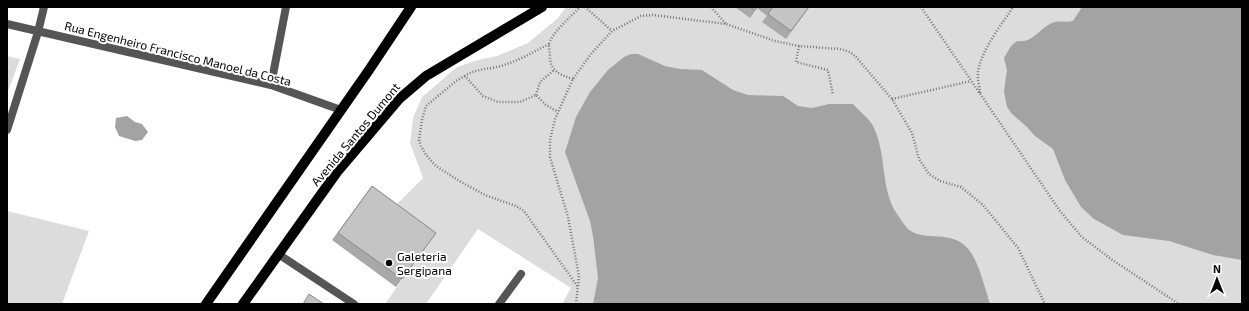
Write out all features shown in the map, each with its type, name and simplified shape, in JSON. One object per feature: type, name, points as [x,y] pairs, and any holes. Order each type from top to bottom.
[{"type":"main road","name":"Avenida Santos Dumont","points":[[206,304],[411,7]]},
{"type":"main road","name":"Avenida Santos Dumont","points":[[243,304],[337,172],[399,99],[426,76],[542,7]]},
{"type":"street","points":[[7,130],[38,32],[44,7]]},
{"type":"street","points":[[271,85],[286,7]]},
{"type":"street","name":"Rua Engenheiro Francisco Manoel da Costa","points":[[7,24],[271,85],[341,110]]},
{"type":"street","points":[[278,254],[354,304]]},
{"type":"street","points":[[499,304],[521,274]]},
{"type":"path","points":[[573,79],[561,75],[554,70],[551,64],[549,44],[553,36],[580,7]]},
{"type":"path","points":[[585,7],[612,31]]},
{"type":"path","points":[[711,7],[726,24]]},
{"type":"path","points":[[921,7],[1060,211],[1082,237],[1136,277],[1179,304]]},
{"type":"path","points":[[980,94],[978,74],[981,60],[1000,25],[1013,7]]},
{"type":"path","points":[[576,304],[579,276],[573,238],[550,158],[550,140],[558,112],[573,79],[591,54],[612,31],[636,19],[653,15],[726,24],[746,32],[799,46],[832,48],[850,52],[892,99],[912,133],[919,159],[930,174],[940,181],[961,188],[983,205],[1010,236],[1018,248],[1045,304]]},
{"type":"path","points":[[549,44],[517,60],[480,71],[473,71],[456,81],[426,106],[419,140],[423,151],[436,166],[485,195],[516,206],[524,211],[578,288]]},
{"type":"path","points":[[799,46],[796,62],[828,70],[833,95]]},
{"type":"path","points":[[465,76],[483,96],[498,102],[520,102],[536,95],[540,82],[554,70]]},
{"type":"path","points":[[892,99],[971,81]]},
{"type":"path","points":[[536,95],[546,105],[558,112]]},
{"type":"shaded area","points":[[566,7],[1242,7],[1242,304],[562,304],[571,288],[478,229],[426,304],[385,304],[430,240],[397,204],[423,178],[410,143],[413,118],[422,97],[457,67],[497,56],[528,43],[558,18]]},
{"type":"shaded area","points":[[1082,7],[1242,7],[1242,260],[1213,255],[1169,241],[1123,235],[1094,219],[1081,207],[1065,180],[1053,149],[1035,136],[1012,114],[1007,107],[1004,91],[1007,70],[1004,58],[1011,46],[1017,41],[1032,38],[1052,23],[1073,21]]},
{"type":"shaded area","points":[[631,54],[638,54],[665,66],[680,69],[702,70],[733,90],[748,95],[783,96],[798,106],[812,108],[829,104],[853,104],[873,126],[880,148],[888,194],[902,222],[908,229],[915,233],[946,237],[955,239],[962,243],[973,255],[976,261],[990,304],[593,304],[598,278],[593,236],[590,221],[565,152],[576,117],[590,92],[608,70],[624,57]]},
{"type":"shaded area","points":[[7,56],[20,59],[7,94]]},
{"type":"shaded area","points":[[127,116],[135,122],[142,124],[148,132],[142,140],[135,141],[119,136],[115,127],[116,118]]},
{"type":"shaded area","points":[[7,211],[89,231],[62,304],[7,304]]},
{"type":"building","points":[[750,7],[757,7],[755,10]]},
{"type":"building","points":[[771,7],[809,7],[791,31],[768,14],[772,8]]},
{"type":"building","name":"Galeteria Sergipana","points":[[372,186],[436,233],[402,279],[338,233]]},
{"type":"building","points":[[309,294],[324,304],[303,304]]},
{"type":"place","name":"Galeteria Sergipana","points":[[389,263]]}]
